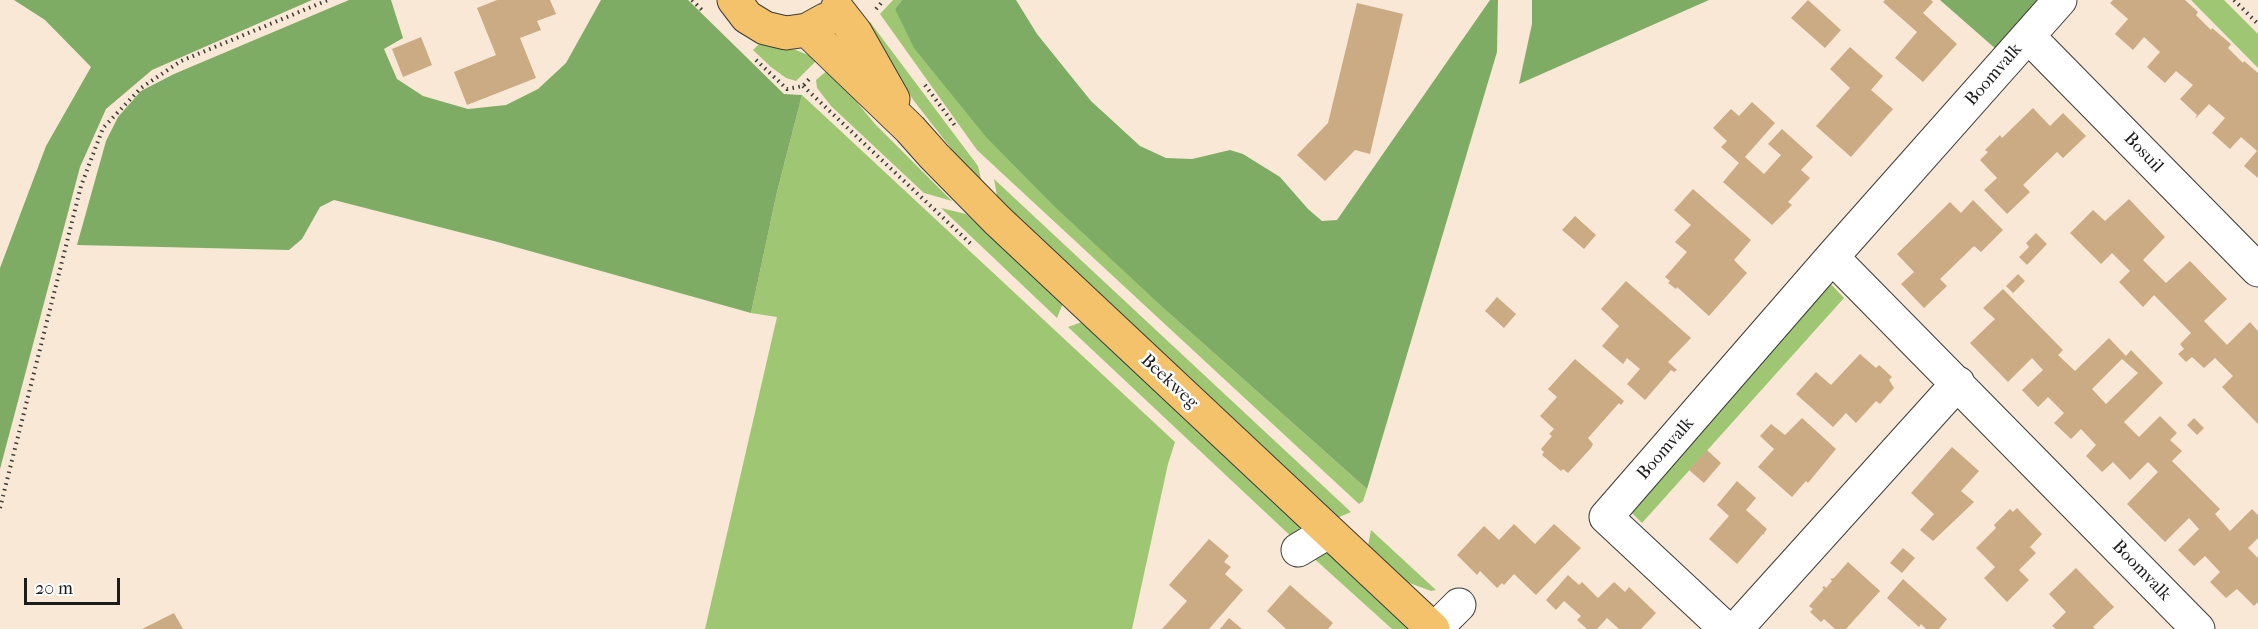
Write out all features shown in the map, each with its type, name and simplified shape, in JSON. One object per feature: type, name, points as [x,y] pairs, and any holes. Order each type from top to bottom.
[{"type":"main road","points":[[734,0],[747,17],[765,28],[786,33],[807,30],[824,21],[839,4]]},
{"type":"main road","name":"Beekweg","points":[[839,4],[910,129]]},
{"type":"main road","name":"Beekweg","points":[[807,30],[910,129],[997,219],[1434,629]]},
{"type":"street","name":"Boomvalk","points":[[1726,629],[1606,518],[2061,0]]},
{"type":"street","name":"Bosuil","points":[[2028,36],[2258,270]]},
{"type":"street","name":"Boomvalk","points":[[1832,258],[1958,383],[2198,629]]},
{"type":"street","points":[[1736,629],[1958,383]]},
{"type":"street","points":[[1298,550],[1328,532]]},
{"type":"street","points":[[1434,629],[1459,605]]},
{"type":"path","points":[[0,508],[81,186],[103,128],[141,88],[181,61],[328,0]]},
{"type":"path","points":[[2234,0],[2258,24]]},
{"type":"path","points":[[921,80],[956,128]]},
{"type":"path","points":[[803,86],[924,200]]},
{"type":"green space","points":[[14,0],[312,0],[152,70],[106,109],[80,167],[0,469],[0,268],[46,146],[91,67],[45,20]]},
{"type":"green space","points":[[349,0],[391,0],[403,38],[384,49],[397,79],[423,96],[468,109],[506,105],[538,89],[566,63],[601,0],[688,0],[784,94],[802,95],[777,192],[751,313],[494,241],[334,200],[320,207],[302,239],[289,250],[77,245],[106,141],[118,117],[141,91],[174,74]]},
{"type":"green space","points":[[893,0],[902,0],[895,9],[1170,314],[1367,489],[1363,501],[1359,504],[977,150],[880,14]]},
{"type":"green space","points":[[902,0],[1016,0],[1037,34],[1091,101],[1140,146],[1166,158],[1192,159],[1230,150],[1243,154],[1280,177],[1308,209],[1322,221],[1337,220],[1490,0],[1498,0],[1497,52],[1367,489],[1170,314],[1054,206],[986,137],[914,48],[895,9]]},
{"type":"green space","points":[[1532,0],[1709,0],[1519,84],[1532,24]]},
{"type":"green space","points":[[1940,0],[2042,0],[1997,50]]},
{"type":"green space","points":[[2191,0],[2224,0],[2258,34],[2258,68]]},
{"type":"green space","points":[[870,22],[978,166],[981,179],[971,174],[914,101],[867,31],[866,27]]},
{"type":"green space","points":[[759,44],[796,50],[818,59],[796,81],[786,78],[753,50]]},
{"type":"green space","points":[[829,69],[875,124],[952,201],[924,193],[831,106],[817,88],[816,80]]},
{"type":"green space","points":[[802,95],[1175,442],[1168,464],[1132,629],[705,629],[777,317],[751,313],[777,192]]},
{"type":"green space","points":[[994,179],[1351,512],[1337,518],[998,201]]},
{"type":"green space","points":[[941,208],[966,214],[1063,303],[1057,318]]},
{"type":"green space","points":[[1826,279],[1844,298],[1642,523],[1629,510]]},
{"type":"green space","points":[[1082,322],[1300,524],[1297,542],[1068,327]]},
{"type":"green space","points":[[1371,530],[1436,590],[1431,591],[1404,581],[1368,546]]},
{"type":"green space","points":[[1323,547],[1410,629],[1392,629],[1309,554]]},
{"type":"building","points":[[497,0],[550,0],[556,14],[537,21],[541,30],[520,38],[536,78],[467,105],[454,72],[496,55],[477,8]]},
{"type":"building","points":[[1808,0],[1841,30],[1825,48],[1791,18]]},
{"type":"building","points":[[1885,0],[1931,0],[1933,2],[1923,13],[1957,44],[1923,82],[1895,58],[1917,32],[1883,2]]},
{"type":"building","points":[[2113,0],[2185,0],[2198,12],[2196,15],[2211,30],[2212,28],[2231,44],[2228,48],[2243,63],[2244,61],[2258,73],[2258,178],[2244,166],[2257,151],[2241,137],[2230,149],[2212,133],[2225,118],[2209,104],[2195,119],[2197,115],[2180,99],[2193,85],[2176,71],[2165,83],[2147,67],[2160,52],[2144,37],[2133,50],[2115,34],[2128,19],[2110,3]]},
{"type":"building","points":[[1357,3],[1403,14],[1370,154],[1355,150],[1325,181],[1297,155],[1328,123]]},
{"type":"building","points":[[421,37],[432,65],[403,77],[392,49]]},
{"type":"building","points":[[1850,47],[1883,76],[1871,90],[1893,109],[1851,157],[1816,126],[1850,88],[1830,69]]},
{"type":"building","points":[[1752,102],[1775,123],[1745,157],[1764,174],[1781,155],[1768,144],[1782,129],[1813,157],[1801,170],[1810,178],[1788,202],[1792,205],[1772,225],[1723,182],[1739,163],[1721,147],[1727,141],[1713,128],[1731,109],[1739,116]]},
{"type":"building","points":[[2033,108],[2050,126],[2063,113],[2086,136],[2063,158],[2057,152],[2023,185],[2030,192],[2007,214],[1984,190],[1997,178],[1980,160],[1988,152],[1985,150],[2000,135],[2002,138]]},
{"type":"building","points":[[1693,189],[1751,240],[1734,260],[1747,273],[1709,316],[1677,287],[1676,289],[1668,283],[1670,281],[1665,277],[1687,252],[1675,242],[1691,225],[1674,210]]},
{"type":"building","points":[[2129,199],[2165,237],[2143,260],[2166,283],[2190,261],[2227,299],[2204,321],[2227,345],[2250,322],[2258,331],[2258,424],[2222,387],[2233,376],[2215,358],[2204,368],[2192,357],[2186,362],[2178,354],[2184,349],[2180,344],[2191,333],[2154,295],[2143,307],[2119,282],[2130,271],[2112,253],[2101,264],[2070,233],[2093,210],[2105,221]]},
{"type":"building","points":[[1973,200],[2003,230],[1981,252],[1974,246],[1940,279],[1947,286],[1924,308],[1901,284],[1914,272],[1897,254],[1950,202],[1961,213]]},
{"type":"building","points":[[1575,216],[1596,235],[1584,249],[1562,230]]},
{"type":"building","points":[[2036,233],[2047,244],[2027,265],[2019,257],[2029,247],[2026,243]]},
{"type":"building","points":[[2018,274],[2025,281],[2013,293],[2006,286]]},
{"type":"building","points":[[1626,281],[1691,338],[1668,362],[1677,370],[1674,372],[1671,370],[1645,400],[1627,384],[1640,369],[1627,358],[1623,364],[1602,346],[1619,326],[1601,309]]},
{"type":"building","points":[[2003,289],[2063,350],[2058,355],[2075,371],[2109,338],[2126,356],[2131,350],[2163,383],[2124,422],[2139,437],[2160,416],[2177,433],[2170,440],[2182,451],[2172,461],[2220,509],[2215,514],[2230,531],[2252,509],[2258,515],[2258,538],[2248,548],[2258,558],[2258,602],[2254,606],[2237,589],[2226,598],[2210,582],[2220,572],[2205,556],[2194,566],[2178,550],[2199,529],[2189,518],[2165,542],[2127,504],[2158,472],[2148,462],[2130,480],[2113,462],[2102,472],[2086,456],[2096,445],[2081,429],[2071,439],[2054,423],[2064,413],[2048,397],[2038,407],[2022,390],[2043,370],[2032,358],[2008,382],[1970,343],[1995,319],[1983,308]],"holes":[[[2122,359],[2138,373],[2106,404],[2092,389]]]},
{"type":"building","points":[[1497,297],[1516,314],[1504,328],[1485,311]]},
{"type":"building","points":[[1860,354],[1876,368],[1879,365],[1892,377],[1889,380],[1894,388],[1880,404],[1876,401],[1856,423],[1846,413],[1833,427],[1796,394],[1816,372],[1831,385]]},
{"type":"building","points":[[1575,359],[1624,401],[1621,405],[1619,403],[1588,438],[1593,444],[1591,448],[1568,473],[1563,469],[1561,471],[1542,455],[1544,452],[1541,449],[1552,436],[1549,434],[1554,429],[1540,416],[1557,397],[1548,389]]},
{"type":"building","points":[[1802,418],[1836,449],[1808,483],[1806,481],[1792,497],[1758,467],[1774,449],[1760,436],[1771,424],[1785,435]]},
{"type":"building","points":[[2194,418],[2204,428],[2197,435],[2187,425]]},
{"type":"building","points":[[1952,447],[1979,471],[1961,491],[1974,502],[1933,541],[1920,530],[1934,514],[1911,493]]},
{"type":"building","points":[[1707,450],[1721,463],[1704,483],[1689,470]]},
{"type":"building","points":[[1737,481],[1756,498],[1746,510],[1767,529],[1765,535],[1763,534],[1737,564],[1709,539],[1729,516],[1717,505]]},
{"type":"building","points":[[2017,508],[2042,534],[2030,547],[2036,553],[2019,570],[2029,580],[2007,602],[1984,578],[1995,567],[1976,548],[1996,528],[1994,525],[2010,509],[2013,512]]},
{"type":"building","points":[[1514,524],[1535,544],[1554,524],[1581,548],[1536,595],[1514,574],[1504,585],[1502,583],[1497,588],[1480,571],[1477,575],[1457,555],[1484,526],[1499,540]]},
{"type":"building","points":[[1209,539],[1229,556],[1224,562],[1231,567],[1225,574],[1243,590],[1209,629],[1162,629],[1187,601],[1169,585]]},
{"type":"building","points":[[1903,548],[1915,558],[1902,573],[1890,563]]},
{"type":"building","points":[[1848,562],[1880,591],[1846,629],[1835,629],[1824,619],[1821,622],[1810,612],[1813,609],[1809,606],[1824,589],[1822,588],[1824,586],[1826,588],[1832,581],[1830,579],[1834,578]]},
{"type":"building","points":[[2076,568],[2114,607],[2093,627],[2095,629],[2056,629],[2052,626],[2066,612],[2049,594]]},
{"type":"building","points":[[1568,575],[1579,585],[1582,582],[1598,598],[1614,582],[1625,592],[1629,587],[1656,613],[1641,629],[1619,629],[1607,618],[1597,629],[1587,629],[1577,620],[1581,616],[1564,601],[1556,610],[1546,600]]},
{"type":"building","points":[[1903,579],[1947,619],[1939,629],[1926,629],[1921,624],[1919,627],[1887,598]]},
{"type":"building","points":[[1290,585],[1333,623],[1328,629],[1286,629],[1267,611]]},
{"type":"building","points":[[174,613],[183,629],[142,629]]},
{"type":"building","points":[[1229,618],[1242,629],[1220,629]]}]
